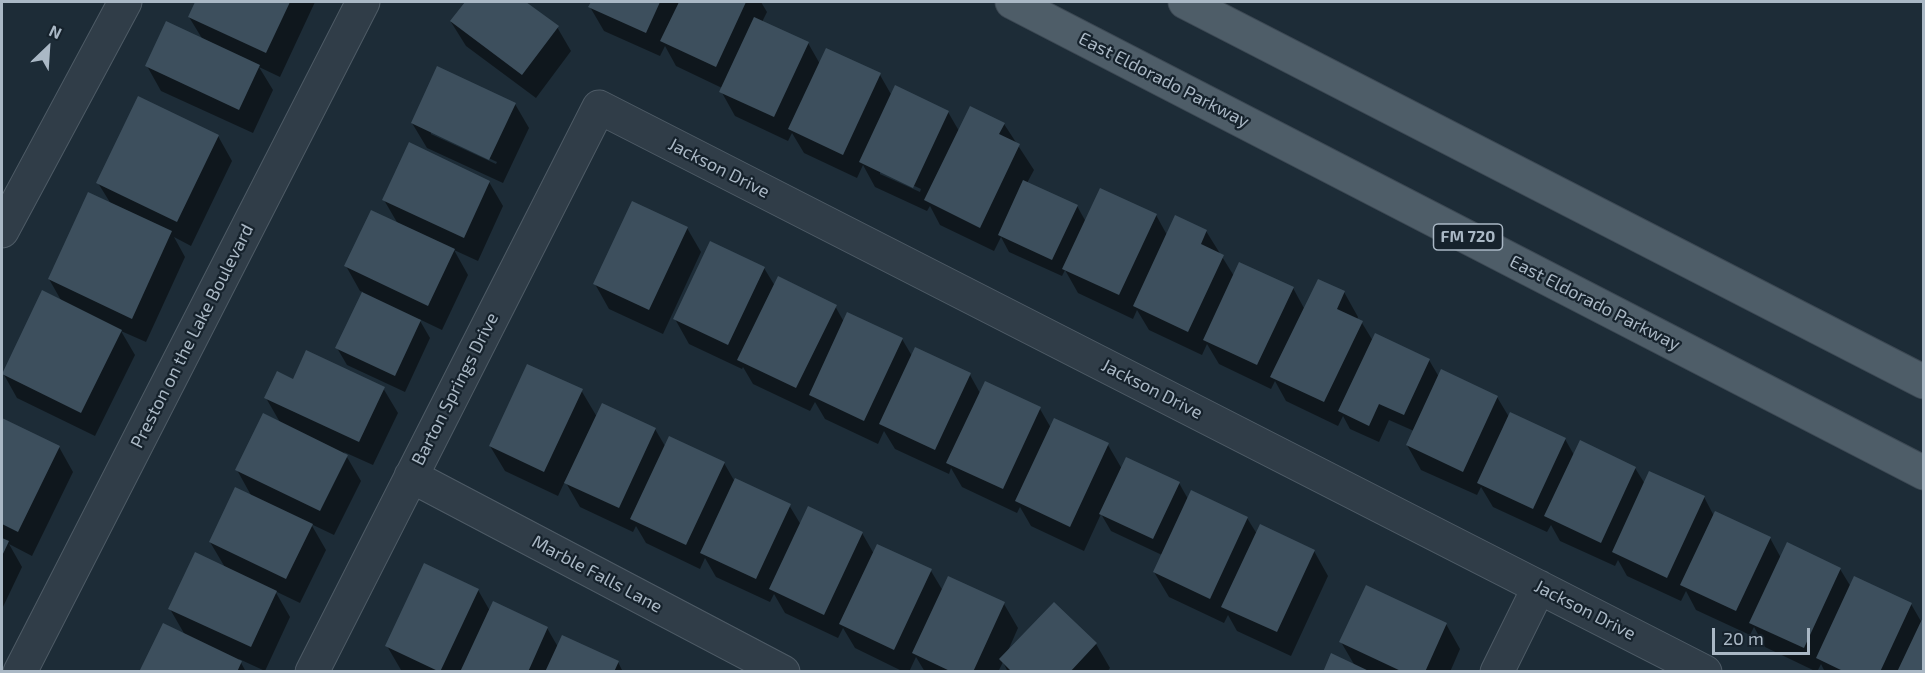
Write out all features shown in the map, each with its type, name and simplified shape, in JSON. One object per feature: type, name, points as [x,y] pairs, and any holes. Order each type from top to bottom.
[{"type":"main road","name":"East Eldorado Parkway","points":[[1012,2],[1923,473]]},
{"type":"main road","points":[[1185,2],[1923,382]]},
{"type":"street","points":[[2,231],[125,2]]},
{"type":"street","name":"Preston on the Lake Boulevard","points":[[20,672],[363,2]]},
{"type":"street","name":"Barton Springs Drive","points":[[312,672],[599,107]]},
{"type":"street","name":"Jackson Drive","points":[[599,107],[1705,672]]},
{"type":"street","name":"Marble Falls Lane","points":[[411,476],[783,672]]},
{"type":"street","points":[[1497,672],[1539,586]]},
{"type":"building","points":[[195,2],[290,2],[266,53],[188,17]]},
{"type":"building","points":[[465,2],[526,2],[559,26],[522,75],[450,21]]},
{"type":"building","points":[[591,2],[660,2],[646,33],[588,7]]},
{"type":"building","points":[[679,2],[746,2],[716,67],[660,41]]},
{"type":"building","points":[[754,17],[809,42],[774,117],[719,92]]},
{"type":"building","points":[[166,21],[260,65],[239,110],[145,66]]},
{"type":"building","points":[[826,48],[881,73],[843,155],[788,129]]},
{"type":"building","points":[[437,66],[516,103],[489,160],[411,123]]},
{"type":"building","points":[[895,85],[949,111],[913,188],[859,162]]},
{"type":"building","points":[[138,96],[219,135],[177,222],[96,183]]},
{"type":"building","points":[[970,106],[1005,123],[999,134],[1020,144],[980,228],[924,200]]},
{"type":"building","points":[[409,142],[490,181],[464,238],[382,200]]},
{"type":"building","points":[[1023,180],[1078,205],[1052,260],[998,235]]},
{"type":"building","points":[[1100,188],[1157,214],[1119,295],[1062,269]]},
{"type":"building","points":[[88,192],[172,231],[132,319],[48,279]]},
{"type":"building","points":[[632,201],[688,227],[649,310],[593,284]]},
{"type":"building","points":[[371,210],[455,249],[428,306],[344,266]]},
{"type":"building","points":[[1175,215],[1207,230],[1201,244],[1224,255],[1188,332],[1133,306]]},
{"type":"building","points":[[710,241],[765,267],[728,345],[673,319]]},
{"type":"building","points":[[1239,262],[1294,287],[1257,365],[1203,340]]},
{"type":"building","points":[[778,276],[837,305],[796,388],[737,360]]},
{"type":"building","points":[[1318,279],[1345,291],[1337,309],[1363,321],[1324,402],[1270,377]]},
{"type":"building","points":[[42,290],[122,330],[81,413],[2,374]]},
{"type":"building","points":[[362,292],[421,320],[395,376],[335,348]]},
{"type":"building","points":[[847,312],[903,338],[864,421],[809,395]]},
{"type":"building","points":[[1375,333],[1430,359],[1404,415],[1379,404],[1369,426],[1338,411]]},
{"type":"building","points":[[915,347],[971,373],[935,450],[879,424]]},
{"type":"building","points":[[306,350],[385,387],[359,442],[264,398],[277,371],[293,379]]},
{"type":"building","points":[[527,364],[583,389],[544,472],[489,446]]},
{"type":"building","points":[[1441,369],[1498,396],[1463,472],[1406,445]]},
{"type":"building","points":[[985,381],[1041,407],[1003,489],[946,463]]},
{"type":"building","points":[[602,403],[656,428],[619,508],[564,483]]},
{"type":"building","points":[[1510,412],[1566,438],[1533,509],[1477,483]]},
{"type":"building","points":[[263,413],[348,455],[320,511],[235,470]]},
{"type":"building","points":[[2,418],[60,446],[18,532],[2,524]]},
{"type":"building","points":[[1054,418],[1109,443],[1070,527],[1015,501]]},
{"type":"building","points":[[669,436],[725,462],[686,545],[630,519]]},
{"type":"building","points":[[1580,440],[1636,467],[1601,543],[1544,516]]},
{"type":"building","points":[[1126,457],[1180,482],[1153,539],[1099,514]]},
{"type":"building","points":[[1649,471],[1705,496],[1667,578],[1612,552]]},
{"type":"building","points":[[735,478],[791,504],[756,579],[700,553]]},
{"type":"building","points":[[235,487],[313,524],[286,579],[209,542]]},
{"type":"building","points":[[1191,490],[1248,517],[1210,599],[1153,572]]},
{"type":"building","points":[[808,506],[863,532],[824,615],[769,589]]},
{"type":"building","points":[[1715,511],[1771,537],[1736,611],[1680,585]]},
{"type":"building","points":[[1260,524],[1315,550],[1277,632],[1221,607]]},
{"type":"building","points":[[2,538],[9,541],[2,556]]},
{"type":"building","points":[[1787,542],[1841,568],[1804,648],[1749,623]]},
{"type":"building","points":[[877,544],[932,569],[894,650],[839,624]]},
{"type":"building","points":[[195,552],[277,591],[251,647],[168,609]]},
{"type":"building","points":[[424,563],[479,589],[440,672],[385,646]]},
{"type":"building","points":[[948,576],[1005,602],[973,672],[952,672],[912,653]]},
{"type":"building","points":[[1854,576],[1912,603],[1880,672],[1845,672],[1816,658]]},
{"type":"building","points":[[1366,585],[1447,623],[1425,672],[1403,672],[1339,642]]},
{"type":"building","points":[[493,601],[548,627],[528,672],[460,672]]},
{"type":"building","points":[[1054,602],[1097,643],[1070,672],[1012,672],[999,659]]},
{"type":"building","points":[[1924,615],[1924,672],[1897,672]]},
{"type":"building","points":[[163,623],[242,661],[237,672],[139,672]]},
{"type":"building","points":[[562,635],[619,661],[614,672],[545,672]]},
{"type":"building","points":[[1331,653],[1371,672],[1323,672]]}]
